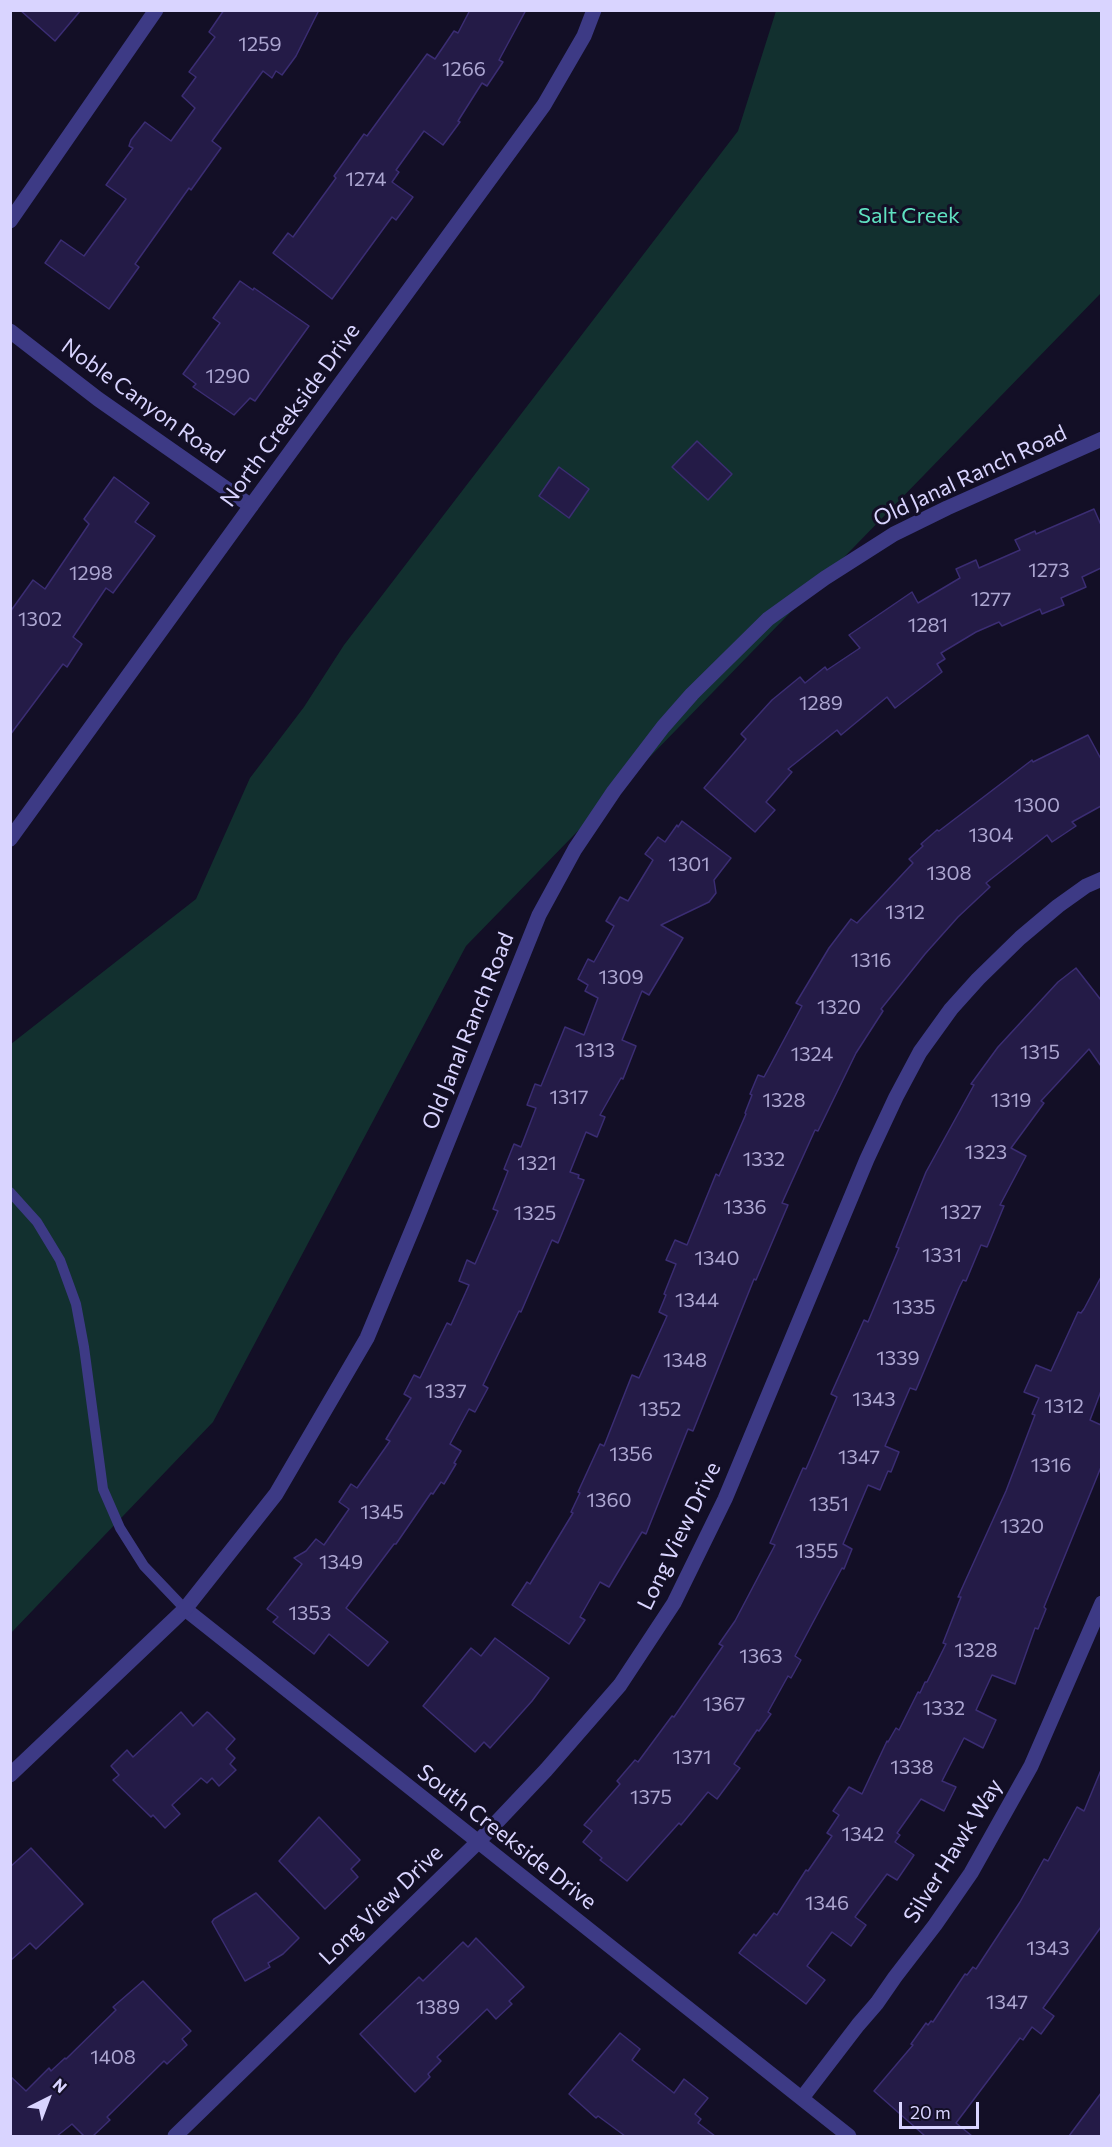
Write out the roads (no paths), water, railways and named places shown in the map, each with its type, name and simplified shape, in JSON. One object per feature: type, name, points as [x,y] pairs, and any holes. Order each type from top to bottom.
[{"type":"street","points":[[10,221],[156,10]]},
{"type":"street","name":"North Creekside Drive","points":[[10,839],[544,105],[584,36],[594,10]]},
{"type":"street","name":"Noble Canyon Road","points":[[10,331],[98,399],[251,506]]},
{"type":"street","name":"Old Janal Ranch Road","points":[[10,1775],[185,1610],[276,1494],[367,1338],[539,915],[588,830],[656,736],[692,694],[768,619],[825,578],[894,534],[1101,439]]},
{"type":"street","name":"Long View Drive","points":[[175,2136],[477,1843],[546,1770],[612,1694],[650,1642],[674,1603],[731,1485],[876,1139],[920,1052],[951,1009],[1020,938],[1058,906],[1086,886],[1101,879]]},
{"type":"street","name":"Silver Hawk Way","points":[[802,2098],[858,2025],[878,2003],[971,1873],[1031,1766],[1101,1603]]},
{"type":"street","name":"South Creekside Drive","points":[[185,1610],[849,2136]]},
{"type":"lane","points":[[10,1192],[37,1222],[60,1260],[76,1304],[103,1489],[120,1528],[144,1566],[185,1610]]},
{"type":"park label","name":"Salt Creek","points":[[909,216]]}]
